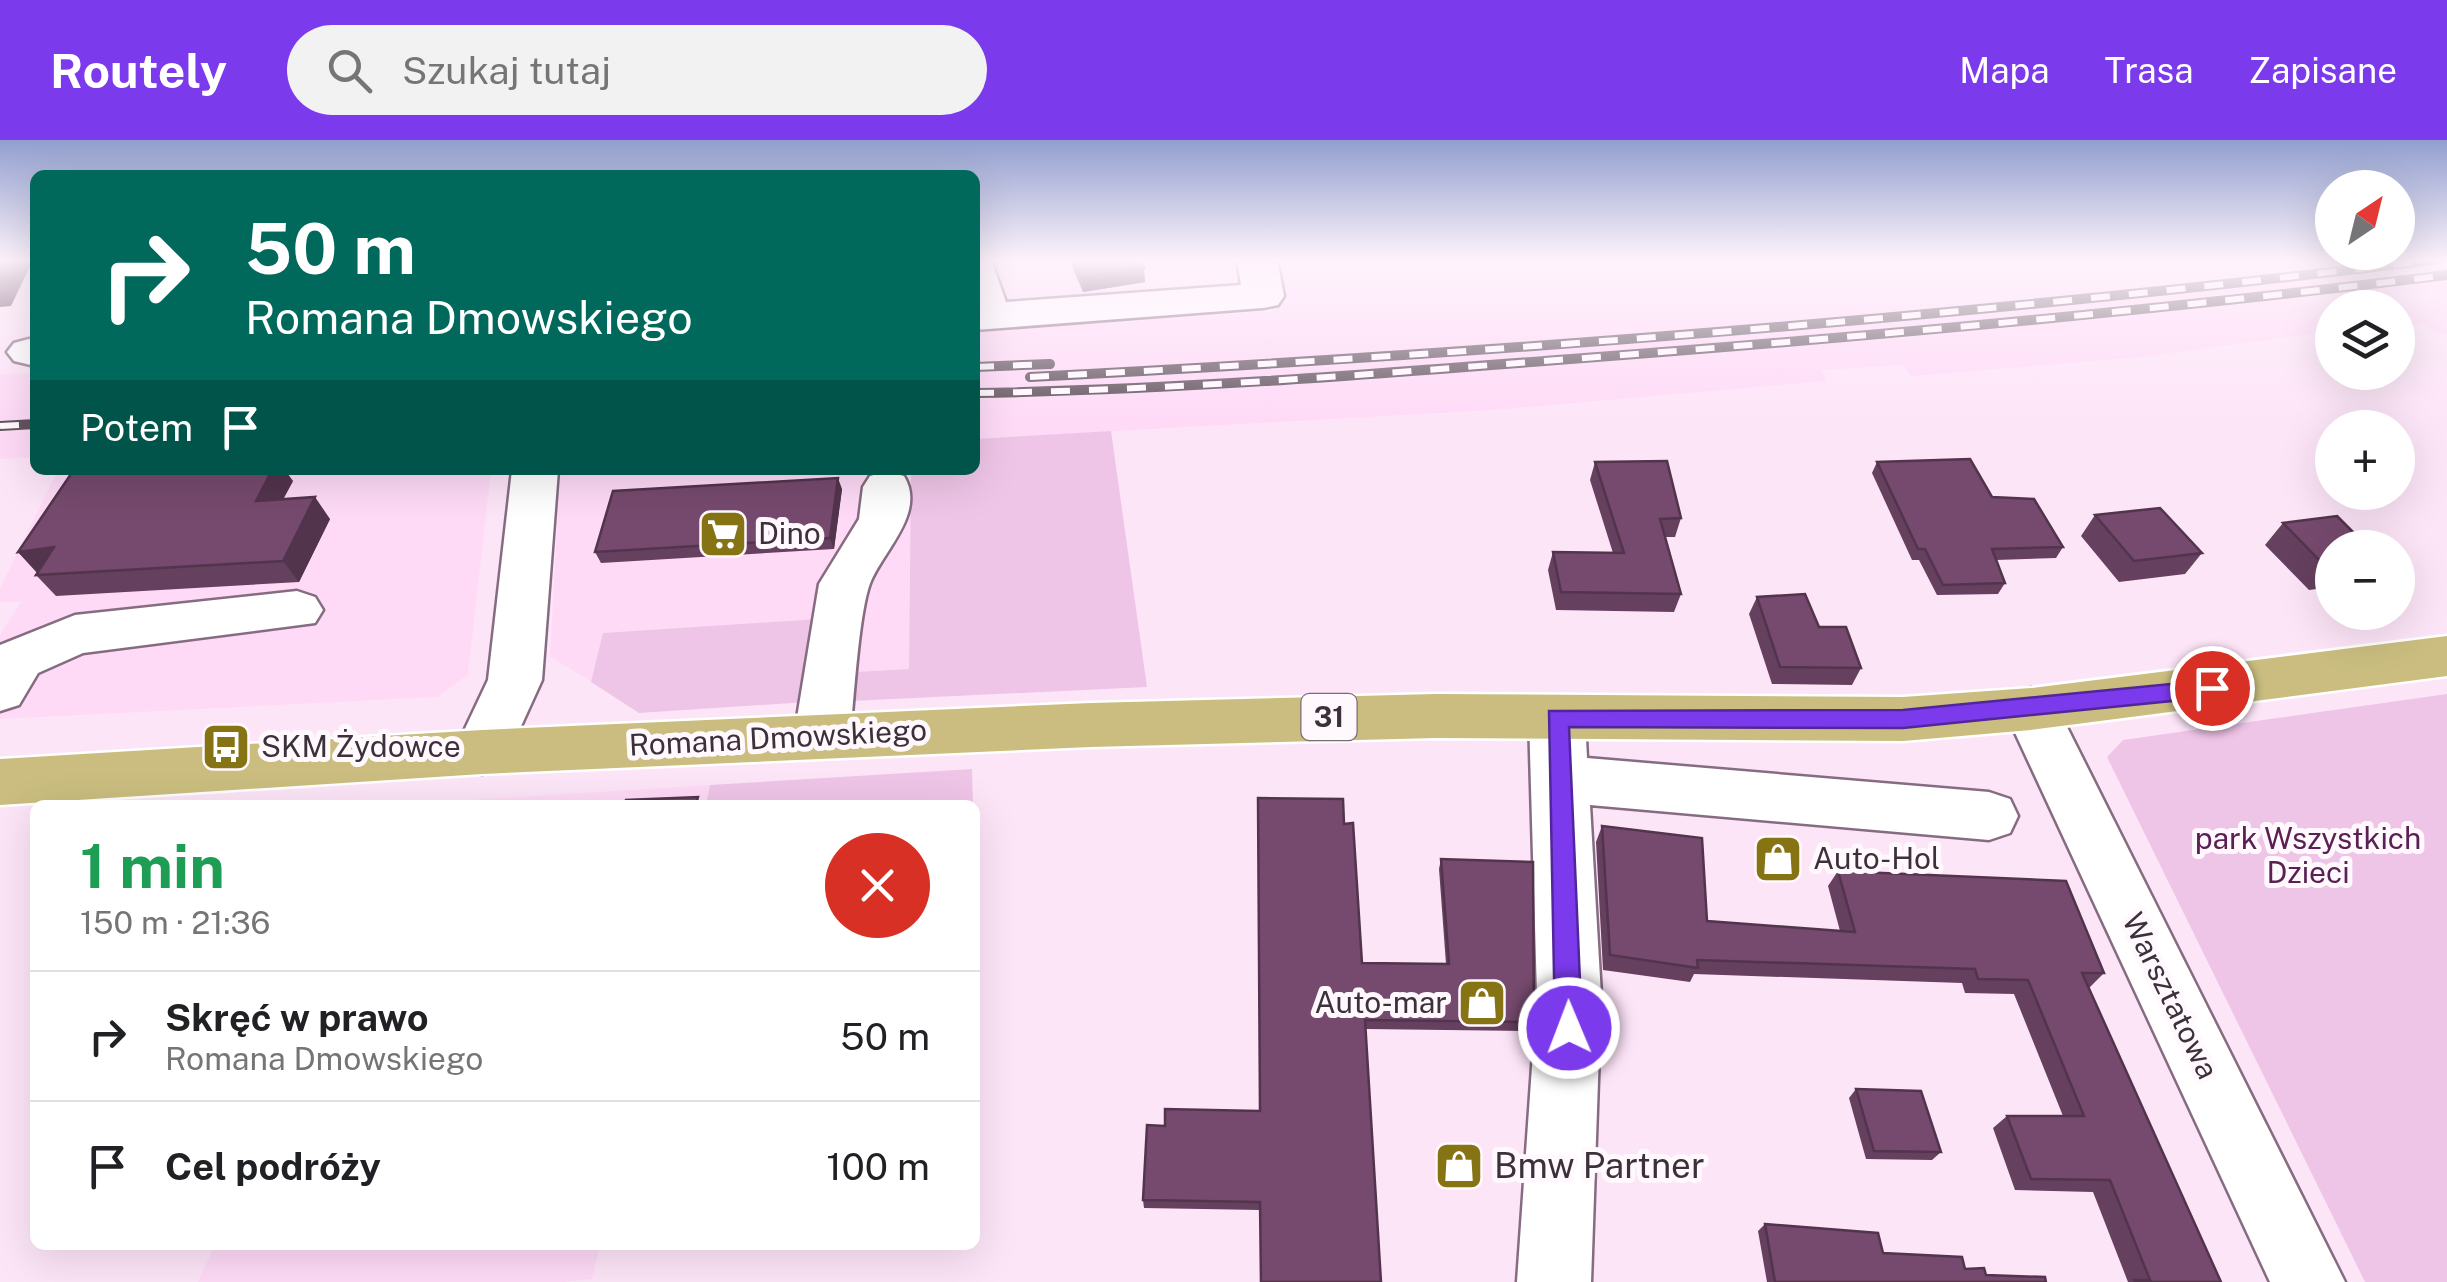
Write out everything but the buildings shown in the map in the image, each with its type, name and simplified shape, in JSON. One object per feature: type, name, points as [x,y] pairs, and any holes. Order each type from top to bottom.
[{"type":"main road","name":"Romana Dmowskiego","points":[[0,782],[482,752],[1329,717],[1557,748],[1852,720],[2031,710],[2447,656]]},
{"type":"street","points":[[982,316],[1020,313]]},
{"type":"street","points":[[482,752],[515,680],[535,475]]},
{"type":"street","points":[[822,736],[844,584],[883,519],[886,487]]},
{"type":"street","points":[[0,690],[19,658],[74,634],[297,610]]},
{"type":"street","name":"Warsztatowa","points":[[2031,710],[2308,1282]]},
{"type":"street","points":[[1554,1282],[1569,1012],[1557,748],[1989,816]]},
{"type":"shaded area","points":[[1240,313],[2315,313],[2315,333],[2143,357],[1911,376],[1903,365],[1822,370],[1826,381],[1492,410],[980,439],[980,331]]},
{"type":"shaded area","points":[[2415,313],[2447,313],[2447,334],[2437,335],[2423,324],[2415,325]]},
{"type":"shaded area","points":[[30,373],[30,457],[0,459],[0,374]]},
{"type":"shaded area","points":[[56,475],[490,475],[468,675],[438,697],[0,719],[0,635],[21,602],[0,602],[0,588]]},
{"type":"shaded area","points":[[560,475],[911,475],[909,669],[599,686],[550,657]]},
{"type":"shaded area","points":[[710,785],[707,800],[471,800]]},
{"type":"shaded area","points":[[213,1250],[599,1250],[592,1279],[564,1282],[198,1282]]},
{"type":"green space","points":[[1111,431],[1147,687],[851,701],[854,672],[909,669],[911,475],[980,475],[980,439]]},
{"type":"green space","points":[[819,619],[808,702],[639,713],[591,682],[603,633]]},
{"type":"green space","name":"park Wszystkich Dzieci","points":[[2447,694],[2447,1282],[2365,1282],[2107,757],[2123,740]]},
{"type":"green space","points":[[972,769],[973,800],[707,800],[710,785]]},
{"type":"railway","points":[[1030,377],[1381,357],[1935,313]]},
{"type":"railway","points":[[980,393],[1266,381],[1669,352],[2100,313]]},
{"type":"railway","points":[[980,367],[1050,364]]},
{"type":"railway","points":[[0,426],[30,424]]},
{"type":"place","name":"Dino","points":[[723,534]]},
{"type":"place","name":"SKM Żydowce","points":[[226,747]]},
{"type":"place","name":"Auto-Hol","points":[[1778,859]]},
{"type":"place","name":"Auto-mar","points":[[1482,1003]]},
{"type":"place","name":"Bmw Partner","points":[[1459,1166]]},
{"type":"route","points":[[1569,1028],[1557,718],[1903,719],[2031,710],[2212,688]]}]
